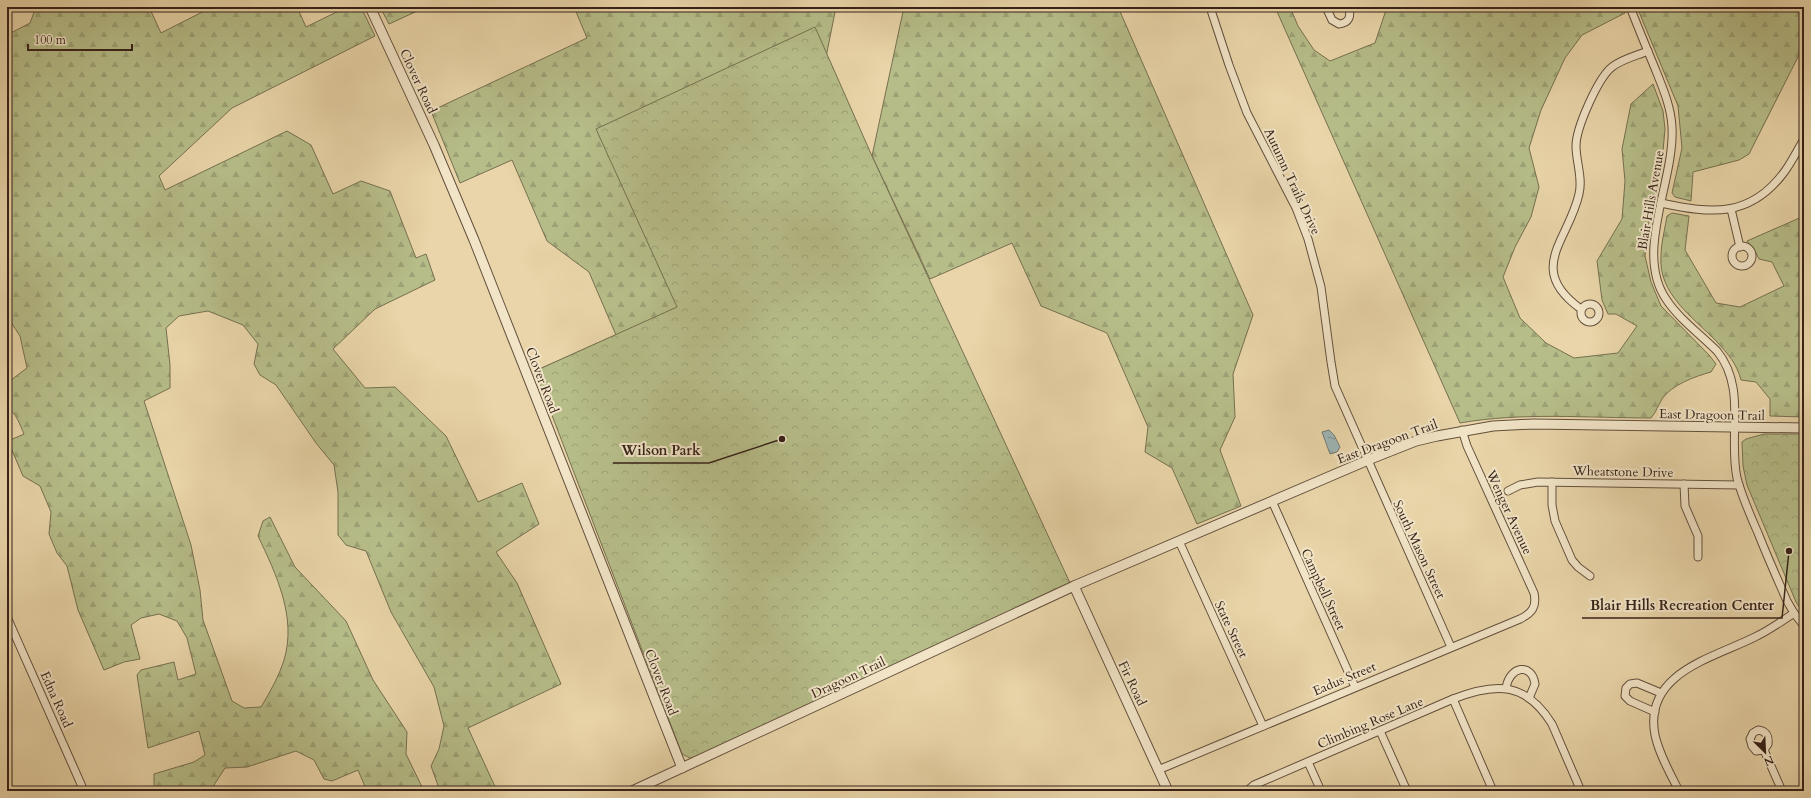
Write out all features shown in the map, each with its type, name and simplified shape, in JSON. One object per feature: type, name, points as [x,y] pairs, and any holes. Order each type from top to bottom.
[{"type":"street","name":"Clover Road","points":[[370,7],[434,145],[474,240],[682,768]]},
{"type":"street","name":"Autumn Trails Drive","points":[[1210,7],[1247,113],[1296,208],[1308,239],[1321,287],[1330,362],[1335,386],[1368,460]]},
{"type":"street","points":[[1326,7],[1332,20],[1339,24],[1346,22],[1349,19],[1350,13],[1348,7]]},
{"type":"street","name":"Blair Hills Avenue","points":[[1630,7],[1664,92],[1672,118],[1672,145],[1652,256],[1656,280],[1662,294],[1672,307],[1717,351],[1727,366],[1734,386],[1736,468],[1739,485],[1747,507],[1794,613],[1804,626]]},
{"type":"street","points":[[1581,309],[1570,301],[1558,286],[1553,268],[1557,246],[1576,203],[1580,188],[1576,138],[1580,125],[1602,78],[1612,67],[1648,51]]},
{"type":"street","points":[[1662,203],[1701,211],[1731,209],[1750,202],[1770,188],[1786,170],[1804,139]]},
{"type":"street","points":[[1731,209],[1740,246]]},
{"type":"street","name":"East Dragoon Trail","points":[[1074,586],[1368,460],[1416,441],[1462,430],[1520,424],[1804,428]]},
{"type":"street","name":"Wenger Avenue","points":[[1462,430],[1467,446],[1534,593],[1536,604]]},
{"type":"street","name":"South Mason Street","points":[[1368,460],[1451,647]]},
{"type":"street","points":[[1552,482],[1552,505],[1555,521],[1572,560],[1578,567],[1590,576]]},
{"type":"street","name":"Wheatstone Drive","points":[[1508,491],[1528,483],[1552,482],[1739,485]]},
{"type":"street","points":[[1684,484],[1685,506],[1698,536],[1698,557]]},
{"type":"street","name":"Campbell Street","points":[[1272,501],[1355,687]]},
{"type":"street","name":"State Street","points":[[1178,541],[1263,726]]},
{"type":"street","name":"Dragoon Trail","points":[[632,791],[1074,586]]},
{"type":"street","name":"Fir Road","points":[[1074,586],[1168,791]]},
{"type":"street","name":"Eadus Street","points":[[1158,770],[1526,616],[1531,612],[1536,604]]},
{"type":"street","points":[[1679,791],[1657,741],[1654,724],[1655,712],[1661,693],[1669,683],[1685,669],[1755,637],[1794,613]]},
{"type":"street","name":"Edna Road","points":[[7,617],[84,791]]},
{"type":"street","points":[[1529,698],[1535,684],[1532,675],[1523,670],[1514,672],[1507,679],[1506,688],[1529,698],[1538,706],[1552,724],[1581,791]]},
{"type":"street","points":[[1655,712],[1630,702],[1625,696],[1626,688],[1630,684],[1637,683],[1661,693]]},
{"type":"street","name":"Climbing Rose Lane","points":[[1247,791],[1254,785],[1473,691],[1485,688],[1506,688]]},
{"type":"street","points":[[1453,699],[1493,791]]},
{"type":"street","points":[[1380,731],[1407,791]]},
{"type":"street","points":[[1764,750],[1782,791]]},
{"type":"street","points":[[1308,762],[1321,791]]},
{"type":"green space","points":[[36,7],[149,7],[161,33],[212,7],[297,7],[306,27],[347,7],[361,7],[375,36],[232,108],[159,176],[165,190],[287,131],[311,145],[333,194],[361,181],[390,191],[416,258],[426,254],[435,280],[375,309],[333,349],[365,388],[395,387],[446,436],[478,502],[522,483],[539,524],[496,552],[517,583],[561,684],[468,728],[497,791],[440,791],[431,766],[439,749],[444,726],[434,687],[391,612],[366,551],[346,545],[338,535],[338,492],[334,465],[316,443],[276,385],[260,375],[254,364],[258,344],[243,325],[208,311],[179,316],[166,328],[170,365],[170,388],[144,401],[191,545],[200,590],[203,620],[232,701],[244,708],[261,707],[280,672],[284,660],[288,628],[283,596],[258,536],[263,521],[270,517],[295,567],[346,621],[373,680],[407,732],[406,754],[424,791],[367,791],[358,770],[332,781],[324,779],[314,760],[296,751],[247,767],[225,768],[214,785],[215,791],[154,791],[154,774],[194,762],[205,755],[199,731],[148,748],[137,675],[141,670],[174,662],[178,680],[196,674],[187,638],[177,621],[159,614],[141,618],[131,625],[140,659],[124,662],[104,670],[78,610],[67,566],[57,553],[49,534],[51,512],[40,486],[23,476],[8,441],[24,434],[13,412],[7,408],[7,383],[27,368],[20,336],[7,316],[7,35],[30,23]]},
{"type":"green space","points":[[380,7],[426,7],[389,24]]},
{"type":"green space","points":[[574,7],[836,7],[768,349],[535,371],[616,335],[589,272],[547,241],[512,160],[460,183],[431,111],[587,38]]},
{"type":"green space","points":[[904,7],[1118,7],[1253,315],[1233,374],[1235,417],[1220,450],[1241,506],[1197,524],[1172,468],[1145,452],[1148,427],[1107,333],[1041,306],[1012,243],[930,279],[872,156]]},
{"type":"green space","points":[[1275,7],[1290,7],[1298,26],[1314,50],[1330,61],[1375,43],[1387,7],[1623,7],[1625,13],[1582,35],[1565,58],[1541,110],[1529,148],[1539,187],[1531,217],[1515,247],[1503,277],[1520,318],[1546,343],[1574,358],[1618,353],[1637,326],[1616,314],[1608,314],[1602,300],[1597,261],[1622,219],[1625,181],[1622,149],[1631,104],[1653,84],[1663,111],[1665,129],[1662,162],[1648,227],[1645,256],[1651,282],[1661,306],[1716,364],[1711,372],[1698,376],[1671,389],[1662,399],[1651,418],[1555,416],[1507,418],[1460,423]]},
{"type":"green space","points":[[1637,7],[1804,7],[1804,45],[1749,154],[1739,160],[1693,172],[1691,201],[1675,197],[1672,193],[1682,148],[1678,106]]},
{"type":"green space","points":[[815,27],[872,156],[1070,583],[696,758],[690,758],[682,754],[535,371],[677,307],[596,129]]},
{"type":"green space","points":[[1672,213],[1689,216],[1685,250],[1716,303],[1740,307],[1784,286],[1772,262],[1759,259],[1747,241],[1804,216],[1804,417],[1770,416],[1770,399],[1756,382],[1741,380],[1735,364],[1728,355],[1717,342],[1688,314],[1671,293],[1665,282],[1661,256],[1662,241],[1667,216]]},
{"type":"green space","points":[[1764,434],[1804,434],[1804,614],[1796,602],[1747,485],[1743,466],[1742,442],[1746,439]]},
{"type":"water","points":[[1329,430],[1334,435],[1340,447],[1337,452],[1330,454],[1322,432]]},
{"type":"place","name":"Wilson Park","points":[[782,439]]},
{"type":"place","name":"Blair Hills Recreation Center","points":[[1789,551]]}]
